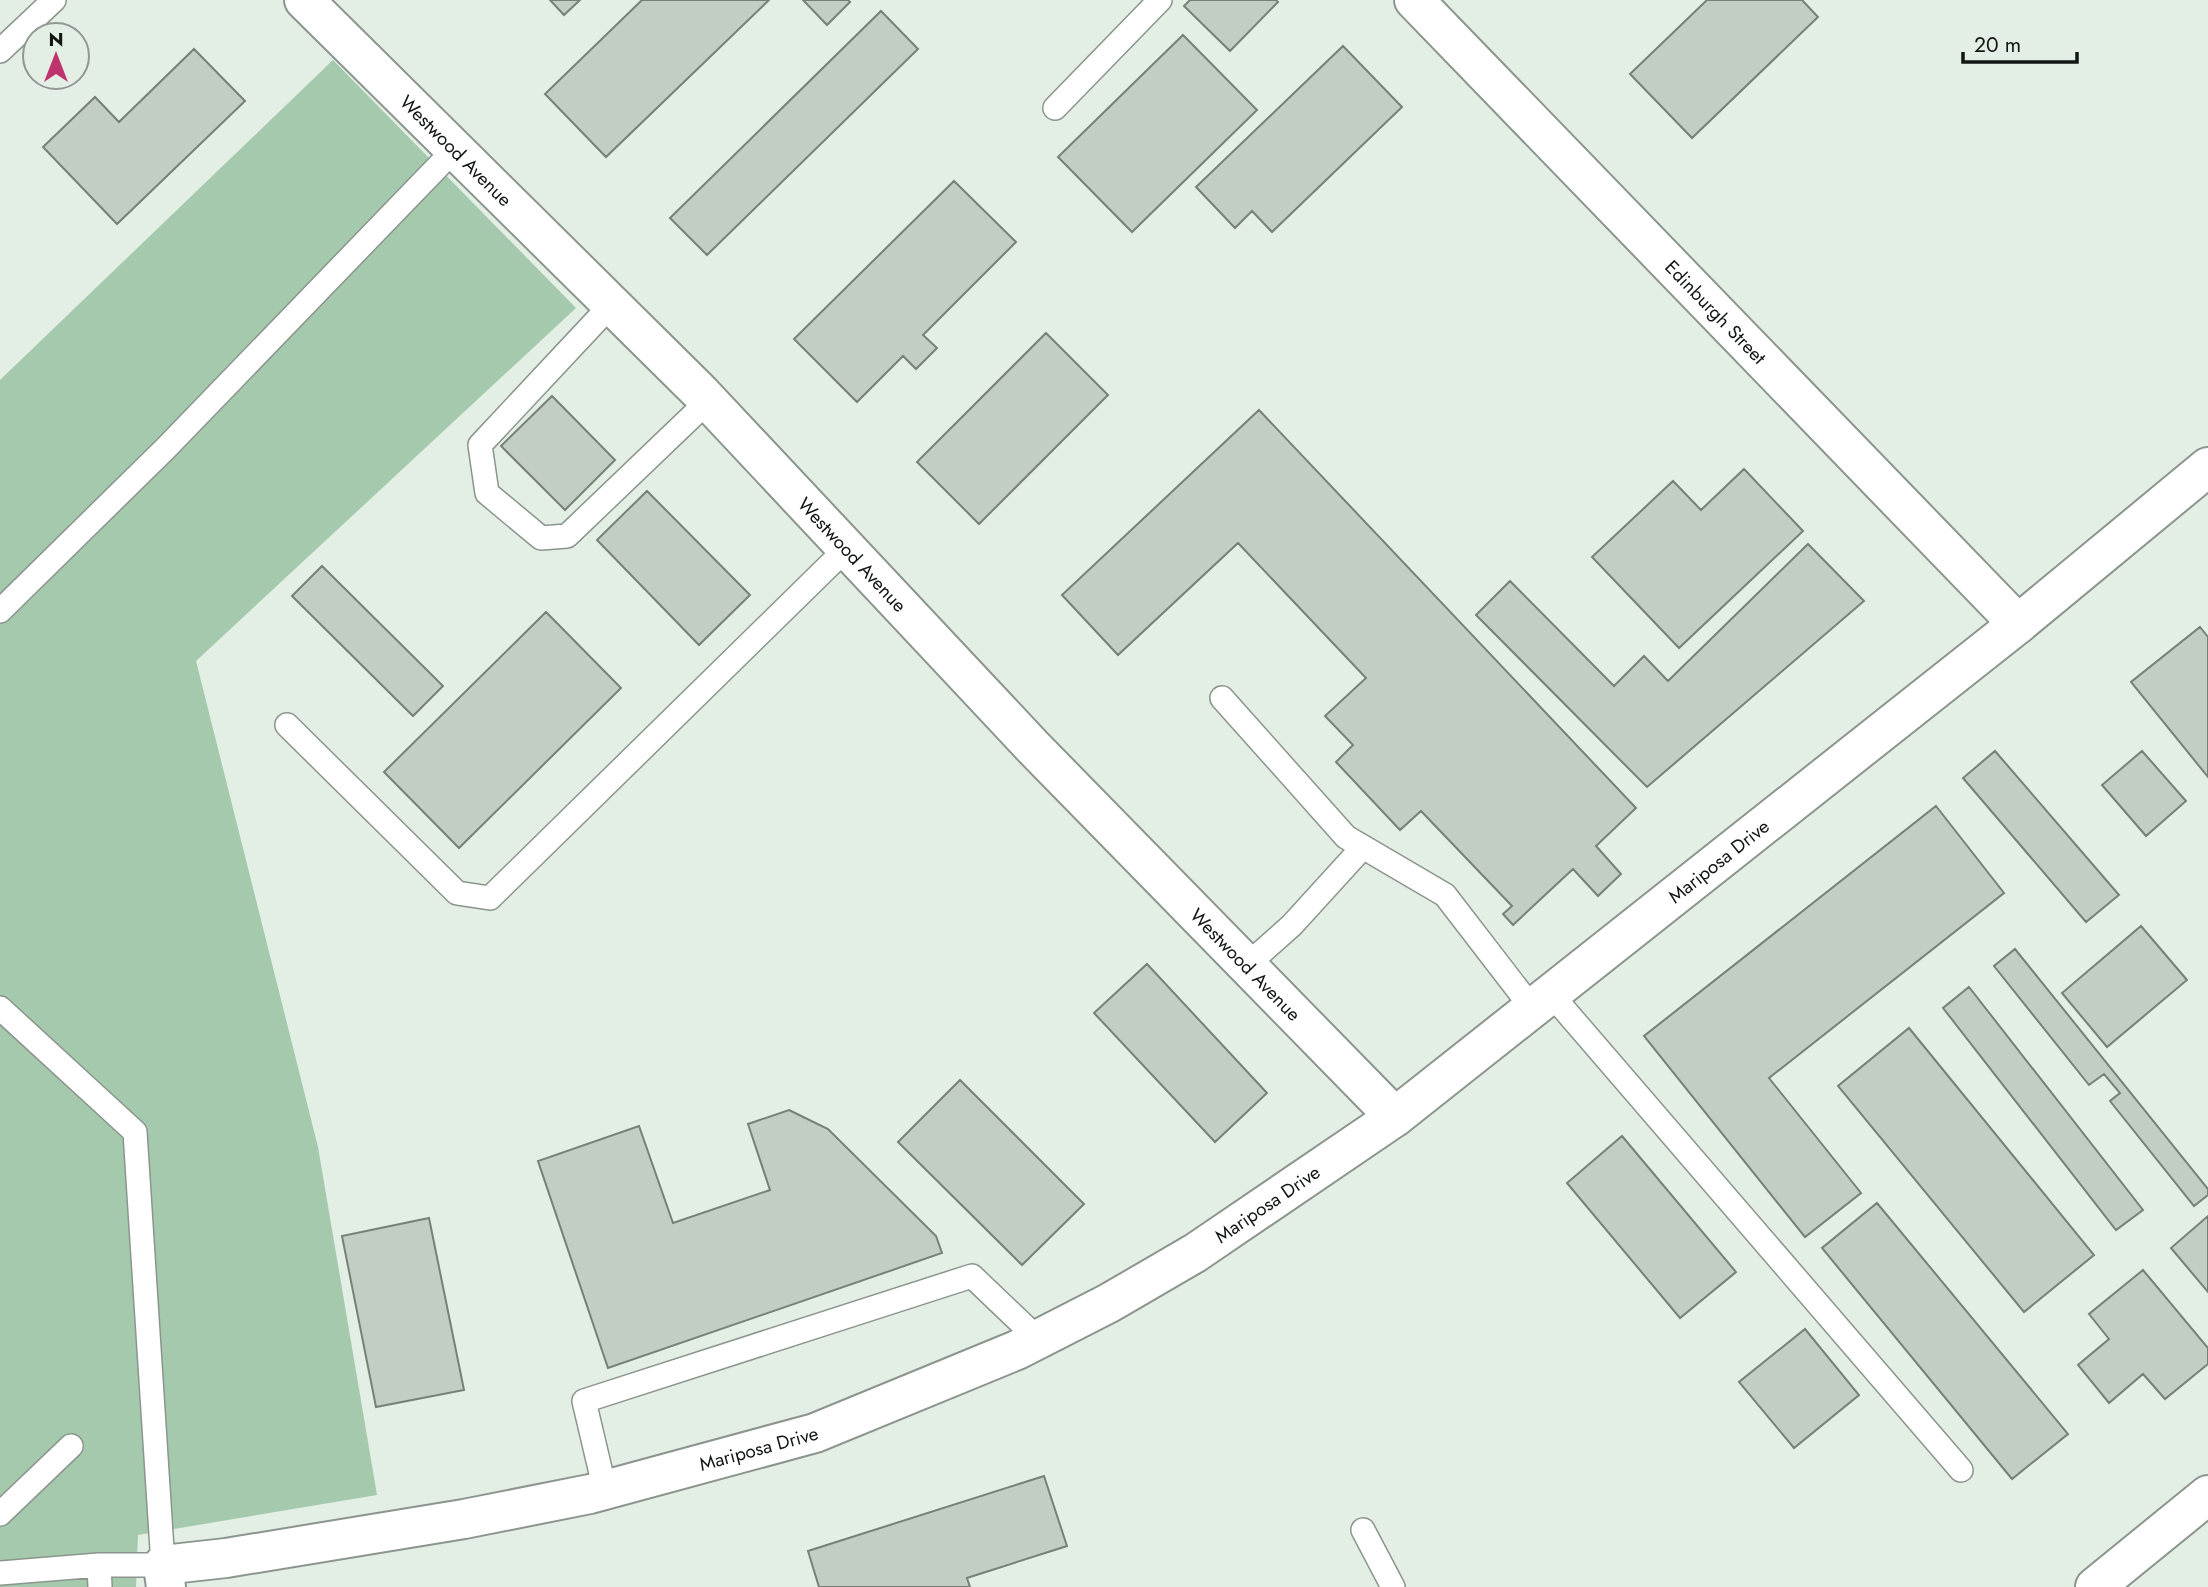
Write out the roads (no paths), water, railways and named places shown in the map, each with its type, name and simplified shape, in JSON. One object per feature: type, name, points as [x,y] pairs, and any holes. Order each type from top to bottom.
[{"type":"street","name":"Westwood Avenue","points":[[304,0],[708,401],[1033,747],[1395,1117]]},
{"type":"street","name":"Edinburgh Street","points":[[1414,0],[2018,624]]},
{"type":"street","name":"Mariposa Drive","points":[[165,1576],[226,1558],[450,1521],[605,1490],[815,1433],[1038,1339],[1109,1303],[1195,1253],[1395,1117],[2018,624],[2208,467]]},
{"type":"street","points":[[2095,1587],[2208,1494]]},
{"type":"lane","points":[[0,51],[54,0]]},
{"type":"lane","points":[[1055,108],[1160,0]]},
{"type":"lane","points":[[0,611],[166,447],[454,150]]},
{"type":"lane","points":[[611,305],[480,445],[487,493],[541,538],[566,536],[708,401]]},
{"type":"lane","points":[[286,725],[457,893],[490,898],[847,548]]},
{"type":"lane","points":[[1222,698],[1346,837],[1445,895],[1961,1471]]},
{"type":"lane","points":[[1247,965],[1292,925],[1363,847]]},
{"type":"lane","points":[[0,1008],[135,1132],[165,1576],[0,1573]]},
{"type":"lane","points":[[605,1490],[584,1401],[972,1276],[1038,1339]]},
{"type":"lane","points":[[0,1514],[72,1446]]},
{"type":"lane","points":[[1363,1530],[1393,1587]]}]
